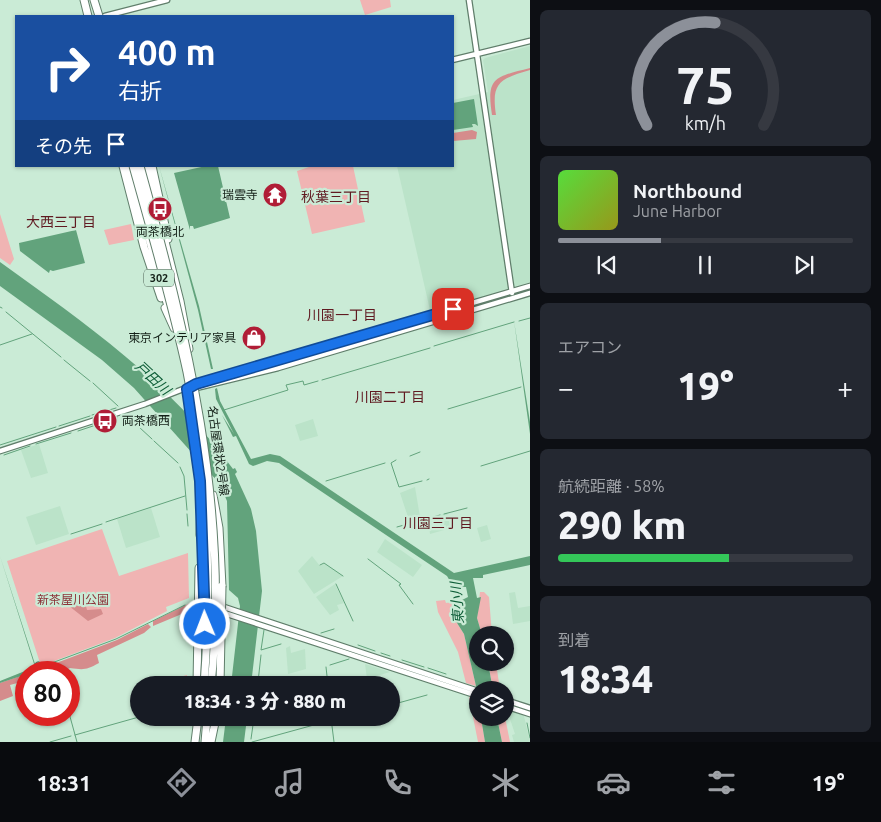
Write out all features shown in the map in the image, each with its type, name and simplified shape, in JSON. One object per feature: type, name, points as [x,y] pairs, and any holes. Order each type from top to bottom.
[{"type":"highway","points":[[84,0],[90,15]]},
{"type":"highway","points":[[88,0],[90,15]]},
{"type":"highway","points":[[96,0],[100,15]]},
{"type":"highway","points":[[123,167],[151,270],[174,328]]},
{"type":"highway","name":"名古屋環状2号線","points":[[129,167],[174,328],[187,389],[198,464],[205,606],[202,676]]},
{"type":"highway","points":[[133,167],[178,332],[193,404],[202,472],[207,532],[208,587],[203,676]]},
{"type":"highway","points":[[140,167],[177,299],[202,431],[211,504],[214,559],[211,676]]},
{"type":"highway","name":"名古屋環状2号線","points":[[146,167],[176,285],[203,422],[213,495],[219,609],[219,676]]},
{"type":"highway","points":[[152,167],[176,285]]},
{"type":"highway","points":[[213,495],[219,528],[222,586],[219,676]]},
{"type":"highway","points":[[198,676],[201,498]]},
{"type":"highway","points":[[196,742],[197,726]]},
{"type":"highway","points":[[205,742],[207,726]]},
{"type":"highway","points":[[211,742],[214,726]]},
{"type":"street","points":[[100,15],[116,13],[166,0]]},
{"type":"street","points":[[469,0],[513,298]]},
{"type":"street","points":[[454,60],[530,41]]},
{"type":"street","points":[[0,451],[187,389],[530,286]]},
{"type":"street","points":[[197,386],[284,366],[530,293]]},
{"type":"street","points":[[205,606],[235,613],[469,688]]},
{"type":"street","points":[[263,622],[469,693]]},
{"type":"street","points":[[514,703],[530,708]]},
{"type":"street","points":[[514,709],[530,714]]},
{"type":"shaded area","points":[[530,46],[530,282],[433,311],[430,310],[397,167],[454,167],[454,100],[488,92],[483,60]]},
{"type":"shaded area","points":[[530,68],[530,70],[505,79],[500,84],[495,95],[496,115],[492,115],[490,93],[496,81],[508,74]]},
{"type":"shaded area","points":[[472,130],[477,132],[476,139],[454,141],[454,133]]},
{"type":"shaded area","points":[[313,419],[318,436],[300,441],[295,425]]},
{"type":"shaded area","points":[[39,444],[48,473],[31,478],[21,450]]},
{"type":"shaded area","points":[[415,487],[420,517],[409,520],[400,493]]},
{"type":"shaded area","points":[[60,506],[69,534],[36,545],[26,517]]},
{"type":"shaded area","points":[[151,508],[160,537],[126,548],[117,519]]},
{"type":"shaded area","points":[[447,513],[451,528],[430,534],[427,519]]},
{"type":"shaded area","points":[[487,525],[491,539],[481,542],[477,528]]},
{"type":"shaded area","points":[[385,539],[422,565],[413,577],[377,552]]},
{"type":"shaded area","points":[[312,556],[320,566],[324,563],[343,576],[314,594],[298,571]]},
{"type":"shaded area","points":[[335,584],[344,603],[337,605],[339,610],[330,615],[316,597]]},
{"type":"shaded area","points":[[515,592],[518,608],[530,606],[530,621],[513,624],[509,593]]},
{"type":"shaded area","points":[[80,594],[89,603],[86,606],[87,610],[101,609],[103,614],[88,621],[69,606]]},
{"type":"shaded area","points":[[190,603],[189,611],[153,626],[153,621]]},
{"type":"shaded area","points":[[148,624],[151,627],[144,633],[97,655],[99,663],[91,667],[80,669],[80,661],[62,661],[117,640]]},
{"type":"shaded area","points":[[290,646],[291,653],[305,649],[306,669],[288,674],[286,648]]},
{"type":"shaded area","points":[[365,664],[390,672],[377,676],[367,676]]},
{"type":"shaded area","points":[[15,678],[15,684],[10,685],[13,696],[0,701],[0,683]]},
{"type":"shaded area","points":[[514,712],[524,716],[530,742],[514,742],[512,735],[515,734],[512,726],[514,726]]},
{"type":"green space","points":[[360,0],[390,0],[391,7],[365,15]]},
{"type":"green space","points":[[309,167],[353,167],[365,222],[312,234],[297,171]]},
{"type":"green space","points":[[0,214],[14,259],[10,265],[0,258]]},
{"type":"green space","points":[[131,224],[134,240],[109,245],[104,230]]},
{"type":"green space","name":"新茶屋川公園","points":[[102,529],[119,576],[188,553],[189,598],[166,607],[167,611],[115,638],[54,661],[39,661],[7,561]]},
{"type":"green space","points":[[480,592],[484,592],[489,597],[491,626],[479,626],[477,618]]},
{"type":"green space","points":[[445,600],[446,603],[457,601],[453,617],[464,634],[469,656],[469,671],[473,671],[475,681],[469,681],[469,684],[466,683],[458,652],[438,612],[436,601]]},
{"type":"green space","points":[[489,671],[497,671],[499,681],[491,681]]},
{"type":"green space","points":[[475,726],[482,726],[485,742],[478,742]]},
{"type":"green space","points":[[499,726],[507,726],[510,742],[502,742]]},
{"type":"water","points":[[474,99],[478,126],[472,124],[473,127],[454,130],[454,103]]},
{"type":"water","points":[[159,167],[199,306],[213,369],[211,369],[198,310]]},
{"type":"water","points":[[201,167],[218,167],[230,218],[194,229],[193,226],[190,226],[190,230],[174,173]]},
{"type":"water","points":[[76,230],[85,263],[53,271],[50,270],[49,273],[20,251],[19,243]]},
{"type":"water","points":[[0,262],[64,308],[125,356],[182,409],[209,438],[233,469],[235,468],[237,472],[235,474],[251,509],[256,531],[262,591],[252,676],[232,676],[240,606],[238,598],[229,590],[227,501],[219,483],[134,388],[102,360],[0,286]]},
{"type":"water","points":[[514,321],[530,422],[530,434]]},
{"type":"water","name":"東小川","points":[[217,388],[220,401],[251,459],[270,454],[280,456],[454,573],[530,556],[530,565],[483,575],[483,578],[473,578],[477,598],[481,597],[477,618],[479,626],[469,626],[469,656],[464,634],[452,615],[456,603],[468,597],[466,587],[461,587],[460,583],[458,588],[454,588],[447,576],[279,463],[267,461],[253,466],[249,464],[236,436],[233,437],[222,415],[234,434],[216,399],[215,389]]},
{"type":"water","points":[[0,556],[34,661],[33,661]]},
{"type":"water","points":[[473,671],[489,671],[491,681],[475,681]]},
{"type":"water","points":[[15,675],[15,678],[0,683],[0,681]]},
{"type":"water","points":[[225,726],[246,726],[244,742],[223,742]]},
{"type":"water","points":[[482,726],[499,726],[502,742],[485,742]]},
{"type":"waterway","points":[[6,312],[61,357]]},
{"type":"waterway","points":[[519,321],[530,318]]},
{"type":"waterway","points":[[434,346],[514,322]]},
{"type":"waterway","points":[[0,345],[32,334]]},
{"type":"waterway","points":[[322,380],[430,348]]},
{"type":"waterway","points":[[64,360],[90,381]]},
{"type":"waterway","points":[[224,410],[288,390],[286,385],[303,381],[304,385],[318,381]]},
{"type":"waterway","points":[[93,383],[118,406]]},
{"type":"waterway","points":[[448,409],[521,387]]},
{"type":"waterway","points":[[92,415],[116,408]]},
{"type":"waterway","points":[[126,415],[152,439]]},
{"type":"waterway","points":[[59,426],[90,416]]},
{"type":"waterway","points":[[78,431],[117,418]]},
{"type":"waterway","points":[[0,445],[56,427]]},
{"type":"waterway","points":[[36,444],[71,433]]},
{"type":"waterway","points":[[154,441],[178,463]]},
{"type":"waterway","points":[[4,455],[30,446]]},
{"type":"waterway","points":[[481,466],[530,451]]},
{"type":"waterway","points":[[410,456],[420,452]]},
{"type":"waterway","points":[[396,460],[391,463],[399,487],[422,481]]},
{"type":"waterway","points":[[326,481],[385,463]]},
{"type":"waterway","points":[[180,467],[184,476],[187,510]]},
{"type":"waterway","points":[[106,522],[185,496]]},
{"type":"waterway","points":[[444,514],[467,508]]},
{"type":"waterway","points":[[187,514],[188,526]]},
{"type":"waterway","points":[[397,527],[440,515]]},
{"type":"waterway","points":[[71,534],[102,524]]},
{"type":"waterway","points":[[368,559],[401,584],[399,585],[413,604]]},
{"type":"waterway","points":[[320,565],[324,563],[343,576]]},
{"type":"waterway","points":[[336,584],[353,621]]},
{"type":"waterway","points":[[57,661],[116,639],[185,605]]},
{"type":"waterway","points":[[321,633],[334,629]]},
{"type":"waterway","points":[[264,630],[261,650],[281,644]]},
{"type":"waterway","points":[[358,645],[375,651]]},
{"type":"waterway","points":[[381,653],[390,656]]},
{"type":"waterway","points":[[259,676],[261,655]]},
{"type":"waterway","points":[[330,665],[349,659]]},
{"type":"waterway","points":[[402,660],[424,667]]},
{"type":"waterway","points":[[326,667],[327,676]]},
{"type":"waterway","points":[[428,668],[446,674]]},
{"type":"waterway","points":[[400,702],[427,695]]},
{"type":"waterway","points":[[75,735],[130,720]]},
{"type":"waterway","points":[[527,723],[530,738]]},
{"type":"waterway","points":[[73,726],[77,742]]},
{"type":"waterway","points":[[251,739],[253,726]]},
{"type":"waterway","points":[[252,742],[310,726]]},
{"type":"waterway","points":[[332,726],[334,742]]},
{"type":"waterway","points":[[50,742],[71,736]]},
{"type":"place","name":"瑞雲寺","points":[[275,195]]},
{"type":"place","name":"両茶橋北","points":[[160,209]]},
{"type":"place","name":"東京インテリア家具","points":[[254,338]]},
{"type":"place","name":"両茶橋西","points":[[105,421]]},
{"type":"district","name":"秋葉三丁目","points":[[336,197]]},
{"type":"district","name":"大西三丁目","points":[[61,222]]},
{"type":"district","name":"川園一丁目","points":[[342,315]]},
{"type":"district","name":"川園二丁目","points":[[390,397]]},
{"type":"district","name":"川園三丁目","points":[[438,523]]},
{"type":"route","points":[[205,624],[200,481],[187,389],[196,384],[312,352],[453,309]]},
{"type":"water label","name":"戸田川","points":[[153,378]]}]
